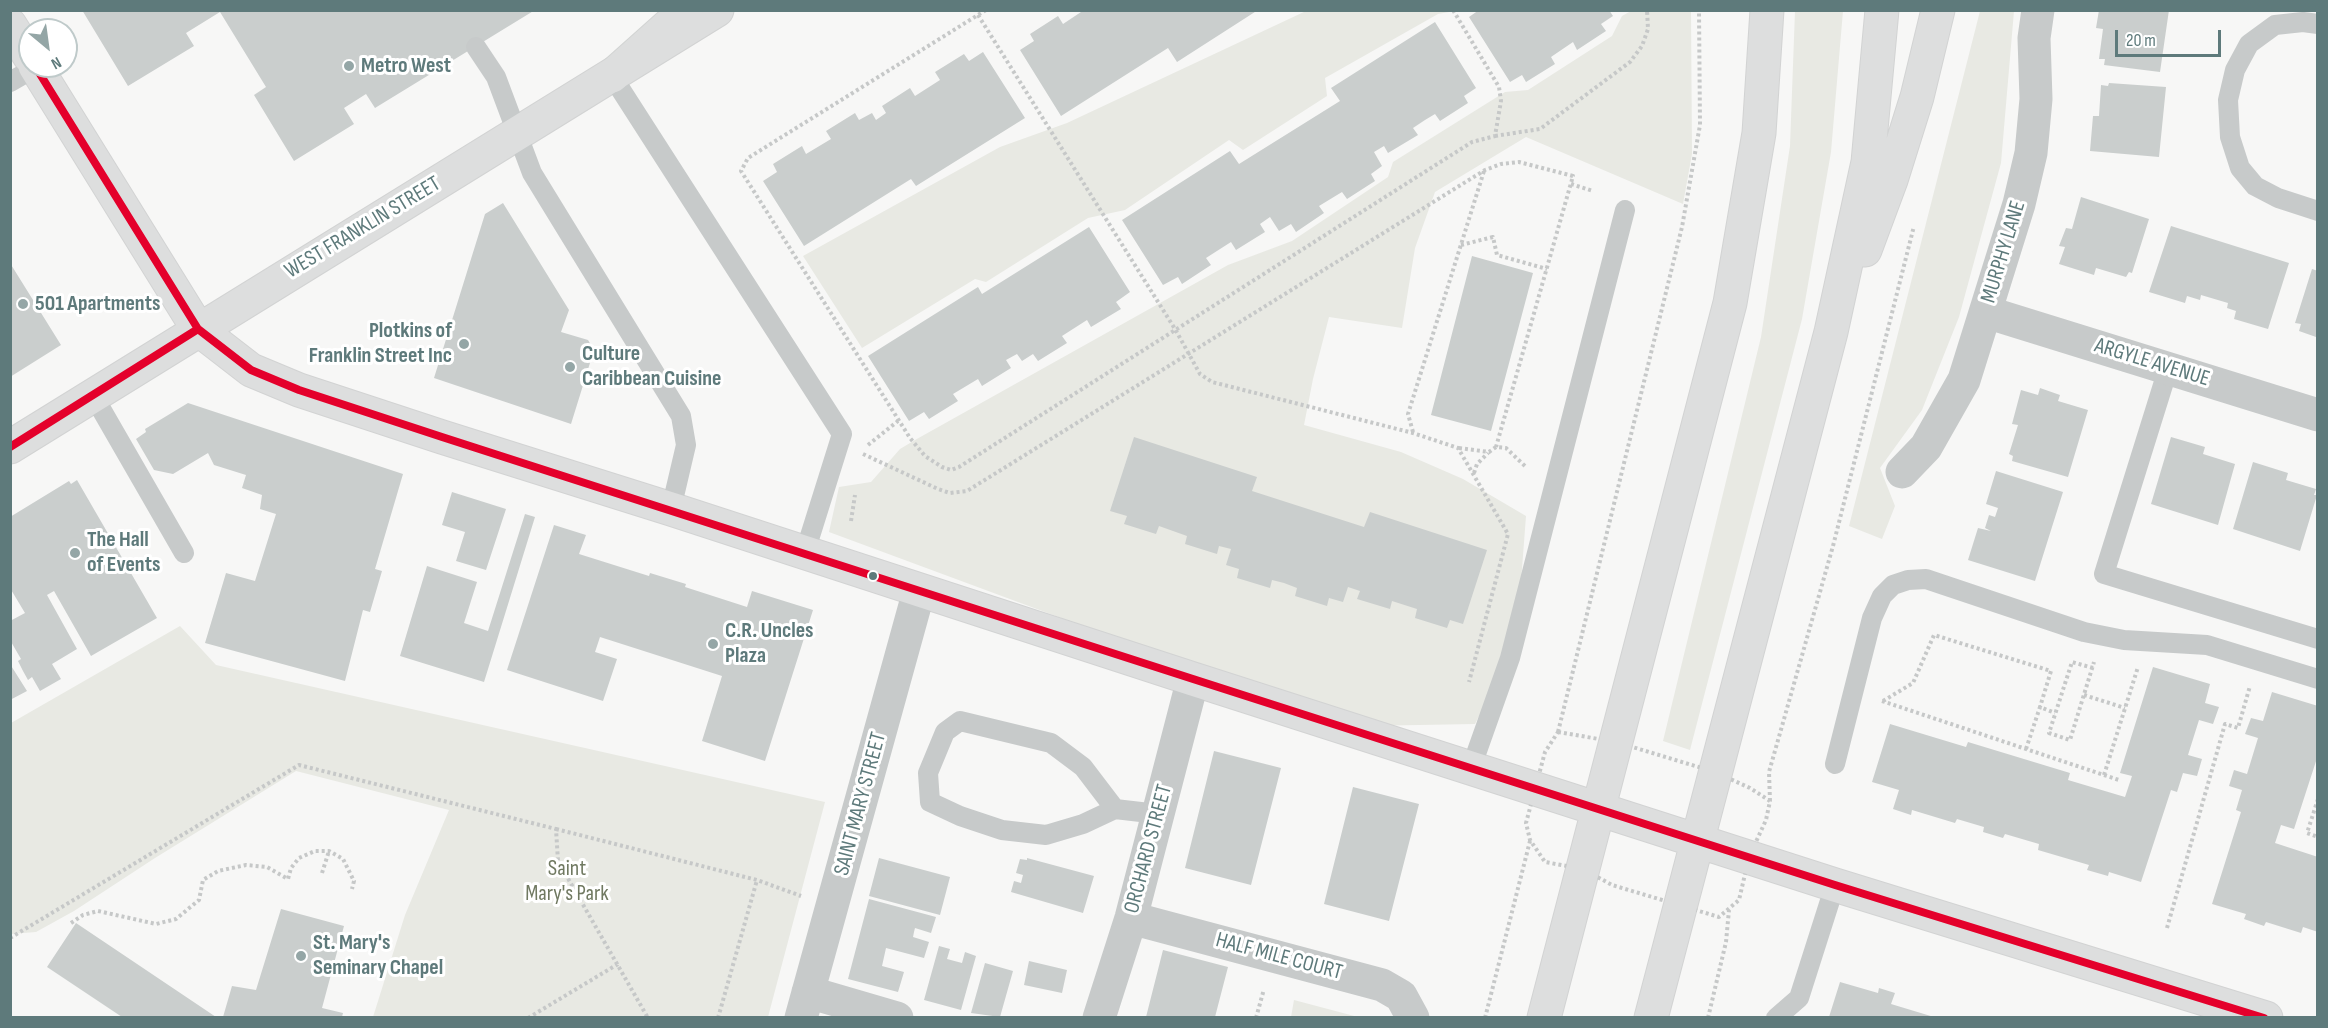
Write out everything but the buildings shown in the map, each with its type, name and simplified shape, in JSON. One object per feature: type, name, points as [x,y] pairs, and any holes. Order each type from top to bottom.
[{"type":"main road","points":[[612,76],[686,10]]},
{"type":"main road","name":"WEST FRANKLIN STREET","points":[[10,447],[717,10]]},
{"type":"main road","points":[[1544,1017],[1730,303],[1759,133],[1767,10]]},
{"type":"main road","points":[[1651,1017],[1831,332],[1868,162],[1882,10]]},
{"type":"main road","points":[[1831,332],[1892,180],[1917,97],[1938,10]]},
{"type":"main road","points":[[10,25],[18,44]]},
{"type":"main road","points":[[35,78],[198,329],[251,370],[299,390],[671,508],[1193,679],[1835,885],[2266,1017]]},
{"type":"street","name":"MURPHY LANE","points":[[1902,472],[1926,447],[1964,380],[2019,204],[2031,153],[2036,99],[2034,38],[2038,10]]},
{"type":"street","name":"ARGYLE AVENUE","points":[[1986,312],[2318,415]]},
{"type":"street","name":"SAINT MARY STREET","points":[[804,1005],[919,591]]},
{"type":"street","name":"ORCHARD STREET","points":[[1099,1017],[1131,918],[1193,679]]},
{"type":"street","name":"HALF MILE COURT","points":[[1131,918],[1382,985],[1401,996],[1413,1017]]},
{"type":"street","points":[[804,1005],[897,1017]]},
{"type":"lane","points":[[2318,24],[2275,25],[2249,44],[2235,70],[2228,100],[2230,137],[2240,168],[2255,186],[2278,198],[2318,211]]},
{"type":"lane","points":[[476,46],[496,77],[515,135],[532,173],[681,416],[686,445],[671,508]]},
{"type":"lane","points":[[612,76],[842,434],[805,552]]},
{"type":"lane","points":[[1471,768],[1510,658],[1625,210]]},
{"type":"lane","points":[[2168,369],[2104,574],[2318,639]]},
{"type":"lane","points":[[93,395],[184,554]]},
{"type":"lane","points":[[1835,764],[1872,618],[1882,596],[1893,585],[1908,580],[1926,579],[2084,632],[2124,640],[2207,645],[2318,679]]},
{"type":"lane","points":[[1115,809],[1083,767],[1051,743],[960,722],[945,732],[928,773],[930,802],[960,816],[1002,830],[1046,835],[1083,824],[1115,809],[1158,814]]},
{"type":"lane","points":[[1776,1017],[1799,998],[1835,885]]},
{"type":"path","points":[[986,10],[748,158],[741,171],[898,422],[925,456],[942,468],[951,470],[1472,142],[1540,129],[1630,62],[1642,46],[1648,29],[1647,10]]},
{"type":"path","points":[[1453,10],[1499,87],[1501,101],[1495,136]]},
{"type":"path","points":[[1545,752],[1558,732],[1682,227],[1700,125],[1700,10]]},
{"type":"path","points":[[978,15],[1175,329],[1200,374],[1212,382],[1413,433],[1458,448],[1489,452]]},
{"type":"path","points":[[863,453],[938,489],[950,493],[967,490],[1485,170],[1501,164],[1519,162],[1573,176],[1496,447],[1477,464],[1474,474]]},
{"type":"path","points":[[1413,433],[1408,414],[1485,170]]},
{"type":"path","points":[[1571,184],[1593,191]]},
{"type":"path","points":[[1766,820],[1770,801],[1769,772],[1833,546],[1916,215]]},
{"type":"path","points":[[1461,245],[1492,237],[1497,255],[1547,269]]},
{"type":"path","points":[[860,462],[868,445],[898,422]]},
{"type":"path","points":[[1496,447],[1506,448],[1526,467]]},
{"type":"path","points":[[1458,448],[1508,534],[1466,692]]},
{"type":"path","points":[[851,521],[855,491]]},
{"type":"path","points":[[2026,749],[2051,671],[1935,635],[1913,682],[1882,701],[2026,749],[2119,780]]},
{"type":"path","points":[[2092,668],[2072,662],[2049,733],[2070,740],[2103,636]]},
{"type":"path","points":[[2104,775],[2140,658]]},
{"type":"path","points":[[2167,928],[2225,724],[2238,728],[2250,686]]},
{"type":"path","points":[[2084,695],[2125,708]]},
{"type":"path","points":[[2040,707],[2055,713]]},
{"type":"path","points":[[1558,732],[1575,736]]},
{"type":"path","points":[[1664,757],[1685,763]]},
{"type":"path","points":[[10,938],[299,765],[757,880],[799,896]]},
{"type":"path","points":[[1750,788],[1770,801]]},
{"type":"path","points":[[2318,799],[2307,833],[2318,837]]},
{"type":"path","points":[[1526,823],[1530,840],[1545,862]]},
{"type":"path","points":[[556,829],[558,861],[648,1017]]},
{"type":"path","points":[[1485,1017],[1530,840]]},
{"type":"path","points":[[70,924],[83,915],[98,911],[156,924],[176,920],[199,900],[203,880],[218,871],[246,865],[267,867],[288,879],[291,868],[299,858],[315,851],[329,851],[343,859],[354,881],[352,889]]},
{"type":"path","points":[[322,873],[329,851]]},
{"type":"path","points":[[718,1017],[757,880]]},
{"type":"path","points":[[1612,885],[1632,890]]},
{"type":"path","points":[[1719,917],[1739,900]]},
{"type":"path","points":[[1707,1017],[1726,942],[1729,909]]},
{"type":"path","points":[[528,1017],[618,964]]},
{"type":"path","points":[[1257,1017],[1265,985]]},
{"type":"green space","points":[[1306,11],[1455,11],[1438,14],[1325,78],[1327,96],[1243,150],[1229,140],[1125,210],[1088,218],[986,282],[975,279],[862,348],[803,256],[1000,147],[1067,123]]},
{"type":"green space","points":[[1631,11],[1691,11],[1692,154],[1683,204],[1526,137],[1435,192],[1415,248],[1402,328],[1329,317],[1313,379],[1304,425],[1401,452],[1463,479],[1526,516],[1520,595],[1498,679],[1475,724],[1363,726],[1188,665],[829,532],[839,487],[871,482],[900,449],[915,440],[1228,265],[1292,241],[1388,177],[1393,162],[1505,92],[1528,90],[1612,36],[1622,16]]},
{"type":"green space","points":[[1795,11],[1843,11],[1831,152],[1802,319],[1690,750],[1663,741],[1761,337],[1790,146]]},
{"type":"green space","points":[[1980,11],[2014,11],[2001,163],[1959,317],[1922,410],[1880,468],[1895,506],[1882,539],[1849,526]]},
{"type":"green space","name":"Saint Mary's Park","points":[[180,626],[216,665],[825,802],[768,1017],[373,1017],[405,915],[449,810],[296,771],[74,911],[36,932],[11,934],[11,723]]},
{"type":"green space","points":[[1294,1000],[1358,1017],[1291,1017]]},
{"type":"transit line","points":[[42,78],[198,329],[251,370],[299,390],[442,437],[1193,679],[1835,885],[2264,1018]]},
{"type":"transit line","points":[[10,447],[198,329]]},
{"type":"place","name":"Metro West","points":[[349,66]]},
{"type":"place","name":"501 Apartments","points":[[23,304]]},
{"type":"place","name":"Plotkins of Franklin Street Inc","points":[[464,344]]},
{"type":"place","name":"Culture Caribbean Cuisine","points":[[570,367]]},
{"type":"place","name":"The Hall of Events","points":[[75,553]]},
{"type":"place","name":"C.R. Uncles Plaza","points":[[713,644]]},
{"type":"place","name":"St. Mary's Seminary Chapel","points":[[301,956]]}]
